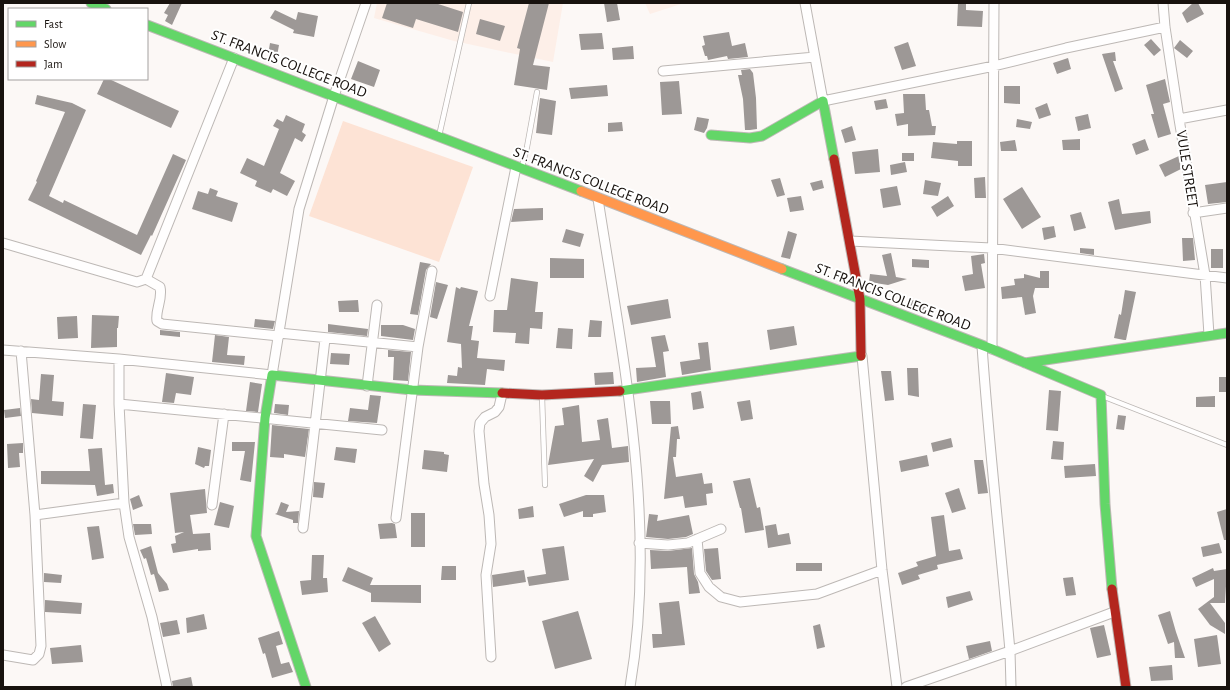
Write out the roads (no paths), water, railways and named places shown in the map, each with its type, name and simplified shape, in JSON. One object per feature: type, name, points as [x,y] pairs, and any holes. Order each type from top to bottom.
[{"type":"main road","points":[[91,3],[104,8]]},
{"type":"main road","name":"ST. FRANCIS COLLEGE ROAD","points":[[148,25],[992,349],[1101,395]]},
{"type":"main road","points":[[306,687],[256,536],[265,418],[272,375],[412,390],[542,395],[628,391],[862,356],[860,299],[823,101],[762,136],[750,138],[711,135]]},
{"type":"main road","points":[[1025,363],[1227,333]]},
{"type":"main road","points":[[1101,395],[1105,504],[1114,612],[1126,687]]},
{"type":"street","points":[[3,350],[119,359],[272,375],[299,209],[334,96],[366,3]]},
{"type":"street","points":[[805,3],[823,101],[994,66],[1066,48],[1165,28]]},
{"type":"street","points":[[992,349],[991,248],[994,3]]},
{"type":"street","name":"VULE STREET","points":[[1164,3],[1165,28],[1204,275],[1209,335]]},
{"type":"street","points":[[663,71],[815,57]]},
{"type":"street","points":[[3,243],[137,282],[146,278],[234,58]]},
{"type":"street","points":[[1179,119],[1227,110]]},
{"type":"street","points":[[490,296],[519,168]]},
{"type":"street","points":[[598,199],[628,391],[638,475],[638,621],[630,687]]},
{"type":"street","points":[[1193,213],[1227,208]]},
{"type":"street","points":[[850,241],[991,248],[1111,265],[1227,278]]},
{"type":"street","points":[[396,518],[418,347],[432,271]]},
{"type":"street","points":[[146,278],[160,287],[161,292],[156,316],[157,321],[162,324],[325,339],[372,341],[418,347]]},
{"type":"street","points":[[367,386],[376,305]]},
{"type":"street","points":[[303,528],[325,339]]},
{"type":"street","points":[[982,346],[990,461],[1001,550],[1010,652],[1011,687]]},
{"type":"street","points":[[3,655],[33,660],[40,654],[35,515],[22,351]]},
{"type":"street","points":[[862,356],[882,570],[897,687]]},
{"type":"street","points":[[119,359],[118,404],[124,502],[129,537],[152,617],[167,687]]},
{"type":"street","points":[[491,657],[486,575],[491,544],[479,431],[480,423],[485,417],[495,412],[500,407],[502,394]]},
{"type":"street","points":[[118,404],[382,430]]},
{"type":"street","points":[[212,506],[224,414]]},
{"type":"street","points":[[35,515],[124,502]]},
{"type":"street","points":[[639,543],[668,545],[688,543],[721,529]]},
{"type":"street","points":[[698,539],[700,573],[709,587],[721,597],[740,602],[817,594],[882,570]]},
{"type":"street","points":[[906,687],[1010,652],[1114,612]]},
{"type":"lane","points":[[438,137],[468,3]]},
{"type":"lane","points":[[519,168],[527,147],[537,92]]},
{"type":"lane","points":[[542,395],[545,485]]},
{"type":"lane","points":[[1101,395],[1227,445]]}]
